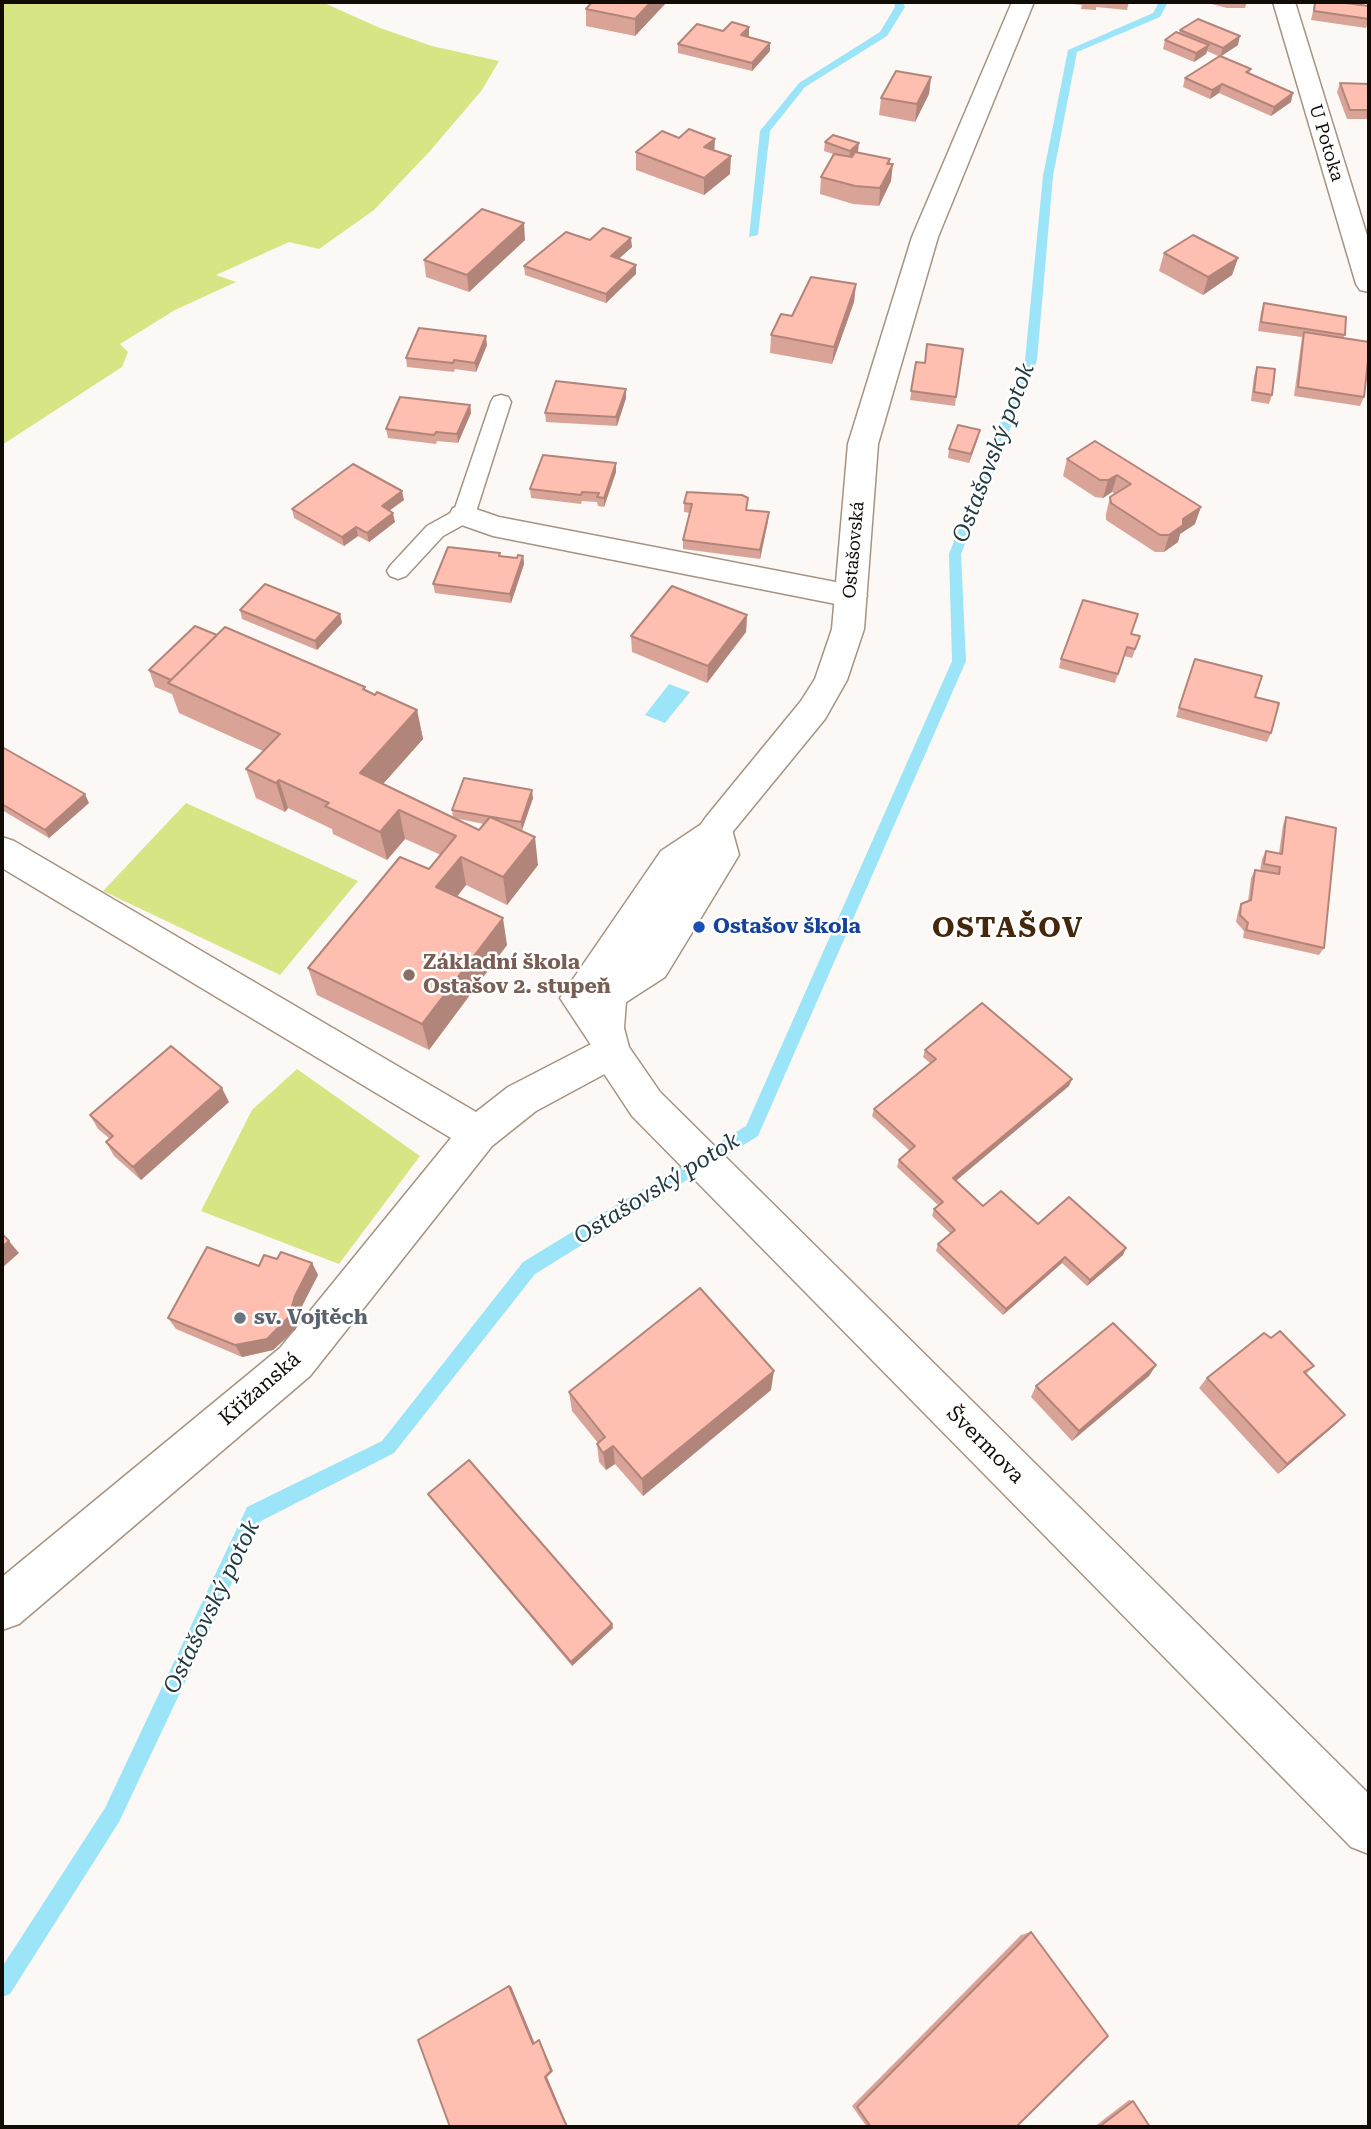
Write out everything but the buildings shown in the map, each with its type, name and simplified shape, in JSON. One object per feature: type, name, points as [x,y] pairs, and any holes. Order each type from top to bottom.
[{"type":"street","name":"Ostašovská","points":[[611,1052],[605,1028],[607,1000],[637,947],[718,826],[813,710],[831,680],[848,629],[863,444],[925,237],[1023,2]]},
{"type":"street","name":"U Potoka","points":[[1284,2],[1283,6],[1369,284]]},
{"type":"street","points":[[464,515],[493,526],[850,596]]},
{"type":"street","points":[[2,851],[478,1133]]},
{"type":"street","name":"Křižanská","points":[[2,1606],[295,1362],[478,1133],[522,1099],[611,1052]]},
{"type":"street","name":"Švermova","points":[[611,1052],[646,1104],[692,1148],[720,1181],[1369,1829]]},
{"type":"lane","points":[[397,571],[435,531],[464,515],[501,402]]},
{"type":"lane","points":[[611,1052],[574,998],[670,858],[718,826]]},
{"type":"green space","points":[[2,2],[322,2],[380,28],[432,46],[499,61],[482,90],[430,151],[374,210],[319,249],[289,242],[216,275],[236,282],[175,310],[120,344],[128,352],[122,367],[2,445]]},
{"type":"green space","points":[[186,803],[358,881],[280,975],[103,891]]},
{"type":"green space","points":[[297,1069],[420,1156],[339,1264],[201,1211],[252,1110]]},
{"type":"water","points":[[669,684],[690,692],[665,723],[645,715]]},
{"type":"waterway","points":[[753,235],[765,131],[802,85],[884,34],[900,7],[898,2]]},
{"type":"waterway","name":"Ostašovský potok","points":[[2,1986],[112,1815],[254,1514],[388,1447],[529,1268],[752,1131],[959,661],[955,554],[1031,360],[1048,176],[1073,50],[1157,15],[1163,2]]},
{"type":"place","name":"Ostašov škola","points":[[699,927]]},
{"type":"place","name":"Základní škola Ostašov 2. stupeň","points":[[409,975]]},
{"type":"place","name":"sv. Vojtěch","points":[[240,1318]]},
{"type":"district","name":"OSTAŠOV","points":[[1008,929]]}]
